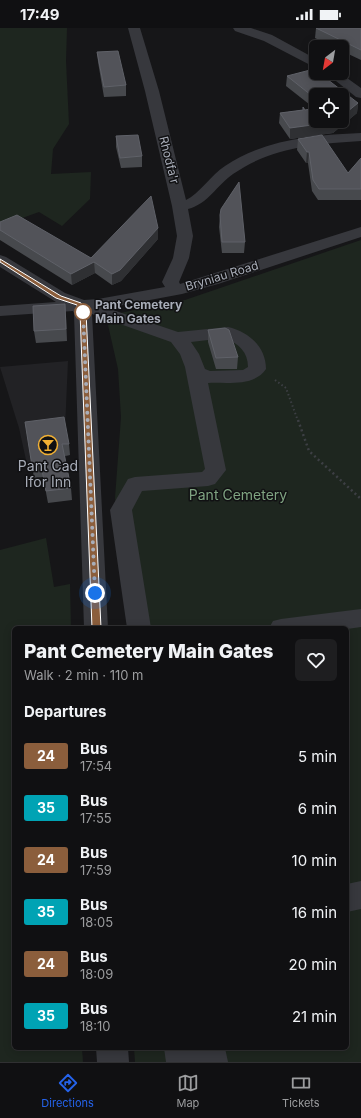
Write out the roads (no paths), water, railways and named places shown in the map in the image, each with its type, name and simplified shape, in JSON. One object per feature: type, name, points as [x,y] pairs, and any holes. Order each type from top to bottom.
[{"type":"street","name":"Rhodfa'r","points":[[134,28],[180,206],[185,236],[181,258],[170,282],[176,290]]},
{"type":"street","points":[[239,28],[268,38],[309,60]]},
{"type":"street","points":[[342,80],[361,94]]},
{"type":"street","points":[[180,206],[196,202],[219,176],[236,165],[270,149],[311,141],[361,137]]},
{"type":"street","name":"Bryniau Road","points":[[0,311],[126,300],[176,290],[212,280],[361,232]]},
{"type":"street","points":[[0,260],[59,297],[177,338],[228,332],[238,337],[251,348],[257,358],[257,369],[248,376],[207,377],[196,372]]},
{"type":"street","points":[[79,304],[83,312],[96,626]]},
{"type":"street","points":[[139,626],[121,510],[135,484],[208,479],[216,470],[194,361],[187,348],[177,338]]},
{"type":"street","points":[[297,626],[361,618]]},
{"type":"street","points":[[349,898],[361,895]]},
{"type":"street","points":[[112,1050],[113,1062]]},
{"type":"street","points":[[180,1050],[182,1062]]},
{"type":"street","points":[[210,1050],[212,1062]]},
{"type":"place","name":"Pant Cemetery Main Gates","points":[[83,312]]},
{"type":"place","name":"Pant Cad Ifor Inn","points":[[48,445]]},
{"type":"park label","name":"Pant Cemetery","points":[[238,495]]}]
